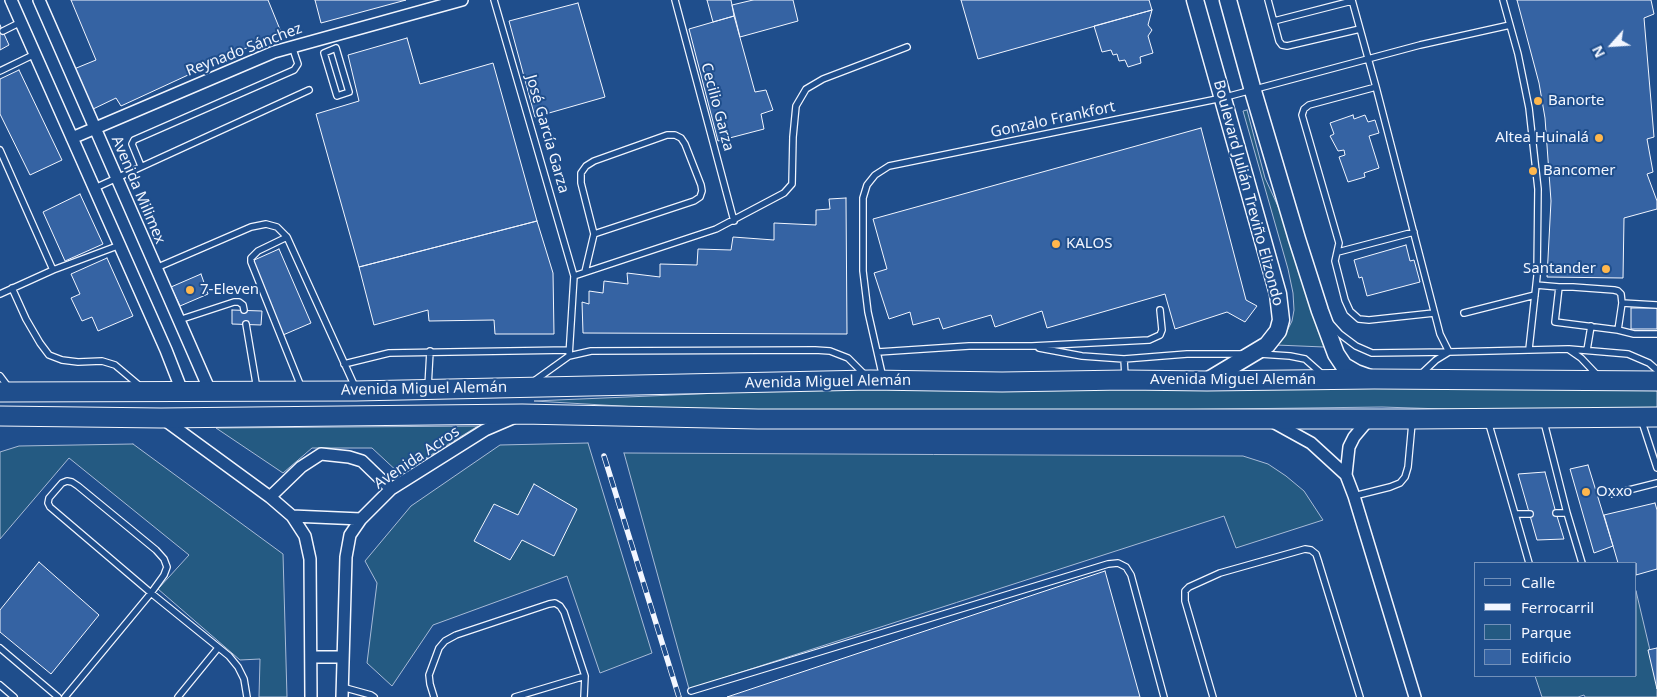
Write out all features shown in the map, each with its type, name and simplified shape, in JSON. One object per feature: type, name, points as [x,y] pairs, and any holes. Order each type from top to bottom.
[{"type":"highway","name":"Avenida Miguel Alemán","points":[[6,392],[356,391],[877,380],[1002,382],[1374,379],[1657,381]]},
{"type":"highway","name":"Avenida Miguel Alemán","points":[[0,416],[161,418],[522,414],[758,419],[1487,419],[1648,417]]},
{"type":"highway","points":[[0,428],[25,416]]},
{"type":"main road","name":"Boulevard Julián Treviño Elizondo","points":[[1195,0],[1225,97],[1280,306],[1282,320],[1278,331],[1267,345],[1207,381]]},
{"type":"main road","points":[[1201,0],[1225,97]]},
{"type":"main road","name":"Boulevard Julián Treviño Elizondo","points":[[1228,0],[1249,91],[1320,311],[1336,354],[1344,366],[1356,373],[1374,379]]},
{"type":"street","points":[[11,0],[166,350],[182,391]]},
{"type":"street","name":"Avenida Milimex","points":[[38,0],[210,391]]},
{"type":"street","name":"Reynado Sánchez","points":[[72,138],[292,46],[462,0]]},
{"type":"street","name":"Avenida Acros","points":[[342,692],[346,557],[350,535],[361,519],[391,489],[485,430],[522,414]]},
{"type":"street","points":[[161,418],[270,497],[292,516],[305,536],[310,559],[311,697]]},
{"type":"street","points":[[1265,418],[1311,443],[1346,475],[1416,697]]},
{"type":"street","points":[[1346,475],[1349,447],[1354,437],[1370,418]]},
{"type":"street","points":[[270,497],[301,467],[321,454],[362,460],[391,489]]},
{"type":"street","points":[[292,516],[361,519]]},
{"type":"street","points":[[311,657],[343,657]]},
{"type":"lane","name":"José García Garza","points":[[494,0],[574,276],[569,353]]},
{"type":"lane","name":"Cecilio Garza","points":[[675,0],[734,221]]},
{"type":"lane","points":[[1268,0],[1279,41],[1282,45],[1287,46],[1360,30]]},
{"type":"lane","points":[[1274,21],[1352,0],[1369,58],[1434,313],[1440,334],[1449,352]]},
{"type":"lane","points":[[1503,0],[1529,108],[1537,171],[1536,295],[1529,349]]},
{"type":"lane","points":[[3,31],[21,22]]},
{"type":"lane","name":"Gonzalo Frankfort","points":[[878,352],[868,312],[863,271],[863,198],[867,185],[875,175],[889,166],[1225,97],[1369,58],[1510,25]]},
{"type":"lane","points":[[328,36],[330,50]]},
{"type":"lane","points":[[142,166],[132,144],[134,140],[294,70],[298,64],[292,46]]},
{"type":"lane","points":[[574,276],[716,229],[784,193],[792,184],[796,106],[806,89],[822,79],[907,47]]},
{"type":"lane","points":[[336,48],[349,92],[337,96],[324,52],[330,50],[336,48]]},
{"type":"lane","points":[[0,71],[35,54]]},
{"type":"lane","points":[[1376,87],[1309,104],[1304,108],[1302,115],[1337,234],[1339,243],[1335,261],[1345,300],[1350,311],[1359,319],[1369,320],[1434,313]]},
{"type":"lane","points":[[95,188],[309,90]]},
{"type":"lane","points":[[585,272],[594,234],[582,183],[581,173],[586,166],[594,161],[667,135],[675,135],[681,138],[701,185],[700,197],[694,201],[594,234]]},
{"type":"lane","points":[[0,150],[53,270]]},
{"type":"lane","points":[[156,268],[251,227],[266,224],[277,227],[287,237],[356,391]]},
{"type":"lane","points":[[1338,252],[1414,232]]},
{"type":"lane","points":[[287,237],[254,254],[251,262],[303,391]]},
{"type":"lane","points":[[0,294],[53,270],[120,245]]},
{"type":"lane","points":[[1536,285],[1614,290],[1621,294],[1622,303],[1618,330]]},
{"type":"lane","points":[[1558,287],[1555,322],[1618,330],[1634,334],[1657,334]]},
{"type":"lane","points":[[12,288],[40,344],[49,354],[62,360],[78,362],[102,361],[115,365],[146,391]]},
{"type":"lane","points":[[1464,313],[1536,295]]},
{"type":"lane","points":[[179,320],[234,302],[239,302],[243,305],[244,310]]},
{"type":"lane","points":[[1622,303],[1657,305]]},
{"type":"lane","points":[[877,380],[878,352],[969,346],[1032,346],[1149,340],[1160,335],[1162,330],[1160,310]]},
{"type":"lane","points":[[1320,311],[1340,334],[1356,346],[1372,353],[1529,349],[1587,350],[1628,354],[1649,362],[1657,370]]},
{"type":"lane","points":[[246,324],[257,392]]},
{"type":"lane","points":[[1587,350],[1590,326]]},
{"type":"lane","points":[[1032,346],[1082,356],[1124,359],[1187,354],[1290,356],[1305,359],[1316,367],[1327,380]]},
{"type":"lane","points":[[1568,349],[1581,358],[1602,381]]},
{"type":"lane","points":[[344,364],[389,352],[569,353],[591,351],[815,350],[830,351],[848,358],[877,380]]},
{"type":"lane","points":[[428,389],[430,351]]},
{"type":"lane","points":[[1415,380],[1436,360],[1449,352]]},
{"type":"lane","points":[[527,388],[569,353]]},
{"type":"lane","points":[[1124,359],[1125,380]]},
{"type":"lane","points":[[0,376],[6,392]]},
{"type":"lane","points":[[1648,417],[1657,468]]},
{"type":"lane","points":[[1543,418],[1582,562]]},
{"type":"lane","points":[[1354,496],[1400,483],[1406,477],[1413,419]]},
{"type":"lane","points":[[1487,419],[1529,562]]},
{"type":"lane","points":[[65,697],[151,593],[164,575],[167,567],[164,559],[156,550],[78,486],[67,481],[62,483],[49,498],[48,503],[50,507],[151,593],[218,648],[238,667],[244,678],[247,697]]},
{"type":"lane","points":[[1613,494],[1657,483]]},
{"type":"lane","points":[[1556,513],[1567,513]]},
{"type":"lane","points":[[1515,514],[1530,514]]},
{"type":"lane","points":[[1213,697],[1185,601],[1185,591],[1220,573],[1305,549],[1312,550],[1316,554],[1360,697]]},
{"type":"lane","points":[[691,691],[1108,564],[1118,563],[1126,567],[1131,575],[1164,697]]},
{"type":"lane","points":[[434,697],[429,675],[439,648],[444,641],[456,635],[555,603],[564,612],[584,676],[584,697]]},
{"type":"lane","points":[[0,648],[58,697]]},
{"type":"lane","points":[[178,697],[218,648]]},
{"type":"lane","points":[[515,697],[584,676]]},
{"type":"lane","points":[[0,685],[14,697]]},
{"type":"lane","points":[[342,692],[372,696]]},
{"type":"green space","points":[[1247,110],[1265,178],[1282,215],[1324,347],[1276,345],[1286,333],[1292,321],[1294,310],[1293,293],[1288,269],[1243,111]]},
{"type":"green space","points":[[836,388],[1657,388],[1657,409],[1505,411],[1382,407],[1151,410],[783,410],[672,409],[534,401]]},
{"type":"green space","points":[[478,426],[400,474],[372,448],[312,448],[283,473],[216,428]]},
{"type":"green space","points":[[588,443],[652,653],[600,673],[567,576],[433,625],[392,686],[367,663],[377,583],[365,561],[411,506],[500,445]]},
{"type":"green space","points":[[133,444],[283,554],[287,697],[259,697],[260,659],[240,660],[158,589],[189,555],[69,458],[0,539],[0,452],[19,446]]},
{"type":"green space","points":[[624,453],[1243,456],[1268,464],[1286,476],[1304,491],[1323,520],[1236,548],[1224,516],[689,689]]},
{"type":"green space","points":[[1637,595],[1657,680],[1657,697],[1585,697],[1584,695],[1578,697],[1542,697],[1535,677],[1637,677]]},
{"type":"building","points":[[71,0],[268,0],[281,32],[121,106],[116,98],[91,110],[74,69],[96,60]]},
{"type":"building","points":[[315,0],[406,0],[321,23]]},
{"type":"building","points":[[707,0],[731,0],[734,16],[713,22]]},
{"type":"building","points":[[753,0],[793,0],[798,21],[740,37],[732,5]]},
{"type":"building","points":[[961,0],[1149,0],[1152,10],[978,59]]},
{"type":"building","name":"Altea Huinalá","points":[[1517,0],[1651,0],[1654,14],[1644,18],[1654,137],[1647,139],[1653,172],[1647,174],[1657,201],[1657,209],[1624,218],[1623,278],[1547,277],[1551,201],[1545,118],[1539,83]]},
{"type":"building","points":[[578,3],[605,97],[535,117],[509,21]]},
{"type":"building","points":[[1152,10],[1148,25],[1152,30],[1148,36],[1153,53],[1140,57],[1141,63],[1128,67],[1125,60],[1119,61],[1117,54],[1113,55],[1111,50],[1102,52],[1094,26]]},
{"type":"building","points":[[734,16],[755,92],[766,90],[773,110],[761,114],[764,129],[718,141],[689,29]]},
{"type":"building","points":[[0,25],[9,45],[0,50]]},
{"type":"building","points":[[407,38],[420,84],[493,63],[537,221],[359,267],[316,114],[359,101],[348,55]]},
{"type":"building","points":[[19,70],[62,160],[30,175],[0,114],[0,79]]},
{"type":"building","points":[[1353,115],[1354,119],[1365,115],[1368,122],[1375,120],[1379,133],[1369,136],[1379,168],[1364,173],[1365,177],[1348,182],[1339,157],[1345,155],[1344,150],[1338,151],[1330,136],[1334,134],[1330,123]]},
{"type":"building","name":"KALOS","points":[[1201,128],[1246,300],[1257,306],[1245,322],[1227,312],[1175,329],[1165,294],[1047,328],[1042,311],[995,327],[991,315],[943,329],[939,318],[913,325],[910,312],[889,319],[874,273],[887,269],[873,219]]},
{"type":"building","points":[[80,194],[103,244],[65,261],[43,212]]},
{"type":"building","points":[[846,198],[847,334],[583,333],[582,302],[589,304],[589,291],[603,293],[604,281],[628,284],[627,273],[660,277],[660,264],[697,265],[698,249],[731,250],[733,237],[774,240],[774,223],[816,225],[816,210],[830,209],[829,199]]},
{"type":"building","points":[[537,221],[553,273],[554,334],[495,334],[494,320],[429,321],[428,310],[374,325],[359,267]]},
{"type":"building","points":[[1406,245],[1410,261],[1414,260],[1420,282],[1367,296],[1362,277],[1359,278],[1354,260]]},
{"type":"building","points":[[279,249],[311,323],[283,335],[252,261]]},
{"type":"building","points":[[107,258],[133,316],[98,331],[92,317],[82,321],[71,298],[80,294],[71,274]]},
{"type":"building","name":"7-Eleven","points":[[201,274],[208,294],[180,306],[171,287]]},
{"type":"building","points":[[1631,308],[1657,308],[1657,329],[1631,329]]},
{"type":"building","points":[[232,310],[262,311],[261,325],[232,324]]},
{"type":"building","name":"Oxxo","points":[[1588,465],[1613,546],[1594,553],[1570,469]]},
{"type":"building","points":[[1545,472],[1564,539],[1537,540],[1518,474]]},
{"type":"building","points":[[534,484],[577,509],[554,556],[522,540],[510,560],[474,541],[494,504],[518,515]]},
{"type":"building","points":[[1655,503],[1657,510],[1657,569],[1637,575],[1637,562],[1618,562],[1604,515]]},
{"type":"building","points":[[39,562],[99,615],[51,674],[0,632],[0,610]]},
{"type":"building","points":[[1105,571],[1140,697],[727,697]]},
{"type":"building","points":[[1657,648],[1657,689],[1648,650]]},
{"type":"railway","points":[[604,456],[679,697]]},
{"type":"place","name":"Banorte","points":[[1538,101]]},
{"type":"place","name":"Altea Huinalá","points":[[1599,138]]},
{"type":"place","name":"Bancomer","points":[[1533,171]]},
{"type":"place","name":"KALOS","points":[[1056,244]]},
{"type":"place","name":"Santander","points":[[1606,269]]},
{"type":"place","name":"7-Eleven","points":[[190,290]]},
{"type":"place","name":"Oxxo","points":[[1586,492]]}]
